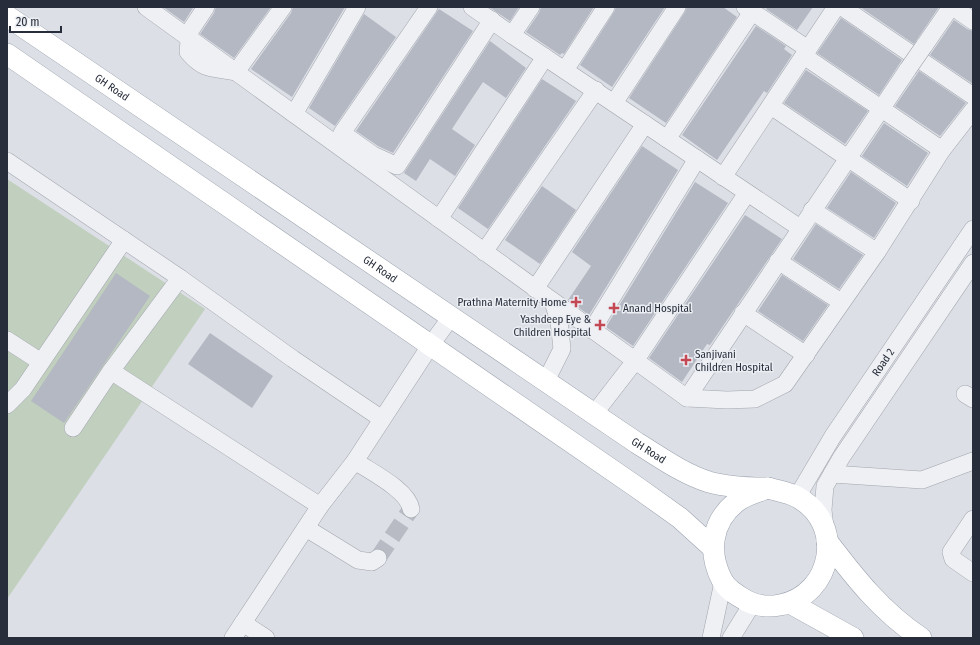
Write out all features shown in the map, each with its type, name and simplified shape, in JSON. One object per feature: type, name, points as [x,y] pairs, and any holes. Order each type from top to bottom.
[{"type":"main road","name":"GH Road","points":[[7,16],[594,414],[677,468],[709,482],[750,488],[768,488]]},
{"type":"main road","points":[[7,54],[638,488],[680,518],[712,547]]},
{"type":"main road","points":[[826,536],[827,560],[820,578],[807,593],[790,603],[771,606],[752,604],[736,595],[723,582],[715,565],[712,547],[715,530],[723,514],[736,502],[751,494],[768,488],[797,497],[810,506],[819,518],[826,536],[873,598],[898,623],[921,638]]},
{"type":"main road","points":[[790,603],[854,638]]},
{"type":"street","points":[[146,7],[189,38]]},
{"type":"street","points":[[206,7],[190,31],[188,52],[196,61],[205,67],[236,72],[687,398],[727,400],[755,399],[785,384],[877,252],[911,201],[942,150],[973,110]]},
{"type":"street","points":[[236,72],[283,7]]},
{"type":"street","points":[[294,114],[357,7]]},
{"type":"street","points":[[429,7],[342,133],[373,155],[397,166],[492,20]]},
{"type":"street","points":[[472,7],[800,228]]},
{"type":"street","points":[[512,35],[531,7]]},
{"type":"street","points":[[565,70],[606,7]]},
{"type":"street","points":[[614,103],[677,7]]},
{"type":"street","points":[[723,177],[836,7]]},
{"type":"street","points":[[842,7],[973,96]]},
{"type":"street","points":[[687,398],[880,108],[952,7],[973,21]]},
{"type":"street","points":[[667,139],[748,9],[880,108],[942,150]]},
{"type":"street","points":[[439,219],[545,56]]},
{"type":"street","points":[[484,252],[596,90]]},
{"type":"street","points":[[771,106],[911,201]]},
{"type":"street","points":[[536,289],[645,124]]},
{"type":"street","points":[[592,330],[696,159]]},
{"type":"street","points":[[7,161],[180,278],[293,359],[382,419]]},
{"type":"street","points":[[594,414],[635,360],[747,193]]},
{"type":"street","points":[[812,210],[877,252]]},
{"type":"street","name":"Road 2","points":[[797,497],[833,436],[973,229]]},
{"type":"street","points":[[7,405],[23,389],[124,240]]},
{"type":"street","points":[[778,260],[841,302]]},
{"type":"street","name":"Road 2","points":[[826,536],[823,510],[825,486],[973,263]]},
{"type":"street","points":[[72,428],[111,371],[180,278]]},
{"type":"street","points":[[546,381],[562,349],[559,321],[553,302]]},
{"type":"street","points":[[743,313],[806,355]]},
{"type":"street","points":[[233,638],[320,506],[355,461],[430,346],[451,317]]},
{"type":"street","points":[[7,340],[42,362]]},
{"type":"street","points":[[111,371],[320,506]]},
{"type":"street","points":[[355,461],[402,493],[410,503],[411,510]]},
{"type":"street","points":[[832,474],[922,480],[973,461]]},
{"type":"street","points":[[973,519],[951,552],[954,560],[973,573]]},
{"type":"street","points":[[306,528],[358,560],[372,562],[378,558]]},
{"type":"street","points":[[711,638],[723,582]]},
{"type":"street","points":[[731,638],[752,604]]},
{"type":"street","points":[[243,623],[266,638]]},
{"type":"green space","points":[[7,179],[205,309],[7,599]]},
{"type":"building","points":[[163,7],[192,7],[193,8],[184,22]]},
{"type":"building","points":[[216,7],[271,7],[234,58],[200,34],[214,13]]},
{"type":"building","points":[[293,7],[345,7],[292,97],[251,69],[291,13]]},
{"type":"building","points":[[489,7],[519,7],[510,21]]},
{"type":"building","points":[[541,7],[594,7],[564,54],[562,53],[560,55],[526,32],[539,13]]},
{"type":"building","points":[[616,7],[665,7],[612,87],[580,65]]},
{"type":"building","points":[[687,7],[723,7],[737,17],[666,123],[629,98]]},
{"type":"building","points":[[768,7],[813,7],[797,30],[766,9]]},
{"type":"building","points":[[860,7],[939,7],[914,44]]},
{"type":"building","points":[[439,9],[473,31],[393,153],[378,146],[356,131]]},
{"type":"building","points":[[364,14],[396,37],[335,126],[309,108]]},
{"type":"building","points":[[841,18],[902,60],[879,95],[817,53]]},
{"type":"building","points":[[954,20],[967,29],[973,31],[973,84],[930,55]]},
{"type":"building","points":[[756,26],[786,46],[784,49],[792,55],[767,93],[764,91],[717,160],[682,135]]},
{"type":"building","points":[[490,41],[526,68],[506,98],[483,82],[467,106],[452,129],[475,145],[455,176],[430,159],[416,181],[404,173]]},
{"type":"building","points":[[806,70],[868,111],[845,144],[784,103]]},
{"type":"building","points":[[919,71],[966,103],[940,136],[895,106]]},
{"type":"building","points":[[542,79],[576,101],[488,229],[458,208]]},
{"type":"building","points":[[884,123],[928,153],[907,186],[862,156]]},
{"type":"building","points":[[642,146],[678,170],[589,315],[568,300],[591,266],[572,252]]},
{"type":"building","points":[[851,172],[896,203],[874,238],[827,208]]},
{"type":"building","points":[[695,182],[728,203],[633,346],[606,327]]},
{"type":"building","points":[[542,186],[576,210],[540,264],[505,240]]},
{"type":"building","points":[[745,215],[782,239],[710,345],[707,344],[682,382],[649,358]]},
{"type":"building","points":[[816,224],[863,255],[839,289],[793,259]]},
{"type":"building","points":[[116,273],[150,296],[64,423],[31,401]]},
{"type":"building","points":[[782,275],[828,305],[803,341],[758,311]]},
{"type":"building","points":[[210,333],[273,376],[252,408],[188,364]]},
{"type":"tunnel","points":[[378,558],[411,509]]},
{"type":"place","name":"Prathna Maternity Home","points":[[576,302]]},
{"type":"place","name":"Anand Hospital","points":[[614,308]]},
{"type":"place","name":"Yashdeep Eye & Children Hospital","points":[[600,325]]},
{"type":"place","name":"Sanjivani Children Hospital","points":[[686,360]]}]
